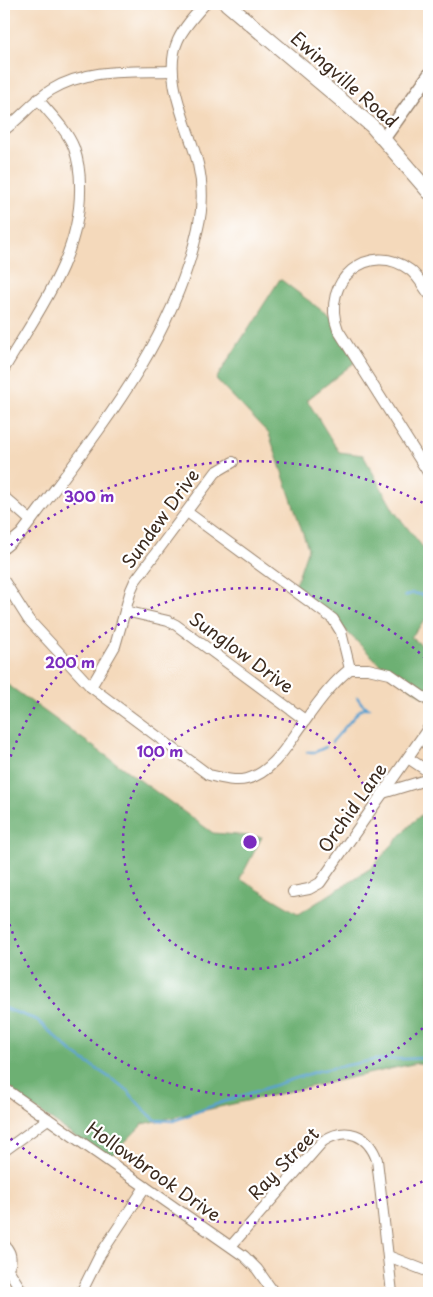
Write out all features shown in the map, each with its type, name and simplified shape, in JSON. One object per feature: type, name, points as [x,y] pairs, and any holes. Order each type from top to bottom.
[{"type":"main road","name":"Ewingville Road","points":[[227,4],[384,138],[429,192]]},
{"type":"street","points":[[4,548],[21,534],[132,382],[165,322],[190,258],[201,214],[201,180],[173,81],[173,52],[183,30],[205,4]]},
{"type":"street","points":[[4,130],[38,99],[66,82],[97,73],[172,70]]},
{"type":"street","points":[[384,138],[429,75]]},
{"type":"street","points":[[4,369],[60,273],[68,256],[78,219],[80,177],[74,147],[68,136],[38,99]]},
{"type":"street","points":[[429,294],[417,276],[409,269],[392,262],[373,261],[354,268],[343,278],[336,291],[333,311],[338,330],[429,474]]},
{"type":"street","name":"Sundew Drive","points":[[91,687],[115,646],[135,581],[216,472],[233,462]]},
{"type":"street","points":[[4,497],[31,521]]},
{"type":"street","points":[[187,512],[333,619],[341,632],[350,669]]},
{"type":"street","points":[[4,581],[28,619],[91,687],[209,775],[227,779],[246,780],[263,773],[288,745],[334,684],[350,669],[368,669],[390,674],[429,701]]},
{"type":"street","name":"Sunglow Drive","points":[[126,611],[176,625],[305,720]]},
{"type":"street","name":"Orchid Lane","points":[[293,892],[309,889],[320,883],[429,727]]},
{"type":"street","points":[[408,758],[429,772]]},
{"type":"street","points":[[383,793],[429,779]]},
{"type":"street","name":"Hollowbrook Drive","points":[[4,1088],[231,1246],[257,1269],[274,1293]]},
{"type":"street","points":[[4,1152],[48,1119]]},
{"type":"street","name":"Ray Street","points":[[231,1246],[323,1141],[346,1133],[362,1139],[374,1152],[377,1160],[392,1293]]},
{"type":"street","points":[[81,1293],[100,1255],[145,1187]]},
{"type":"street","points":[[4,1244],[11,1255],[10,1264],[5,1267],[23,1293]]},
{"type":"street","points":[[388,1256],[429,1272]]},
{"type":"green space","points":[[280,279],[333,319],[355,362],[307,400],[339,452],[363,455],[394,511],[429,555],[429,616],[411,637],[429,651],[429,700],[390,674],[339,624],[295,586],[308,548],[269,434],[216,379]]},
{"type":"green space","points":[[4,682],[213,833],[262,837],[240,879],[299,914],[371,868],[414,821],[429,808],[429,1064],[417,1063],[143,1124],[108,1159],[4,1087]]},
{"type":"waterway","points":[[405,596],[413,593],[426,596],[429,594]]},
{"type":"waterway","points":[[357,697],[362,704],[369,708]]},
{"type":"waterway","points":[[332,742],[359,711],[363,708],[370,708]]},
{"type":"waterway","points":[[307,752],[315,752],[326,747]]},
{"type":"waterway","points":[[4,1008],[37,1020],[73,1053],[125,1088],[145,1111],[156,1120],[173,1121],[220,1103],[318,1071],[374,1060],[429,1058]]}]
